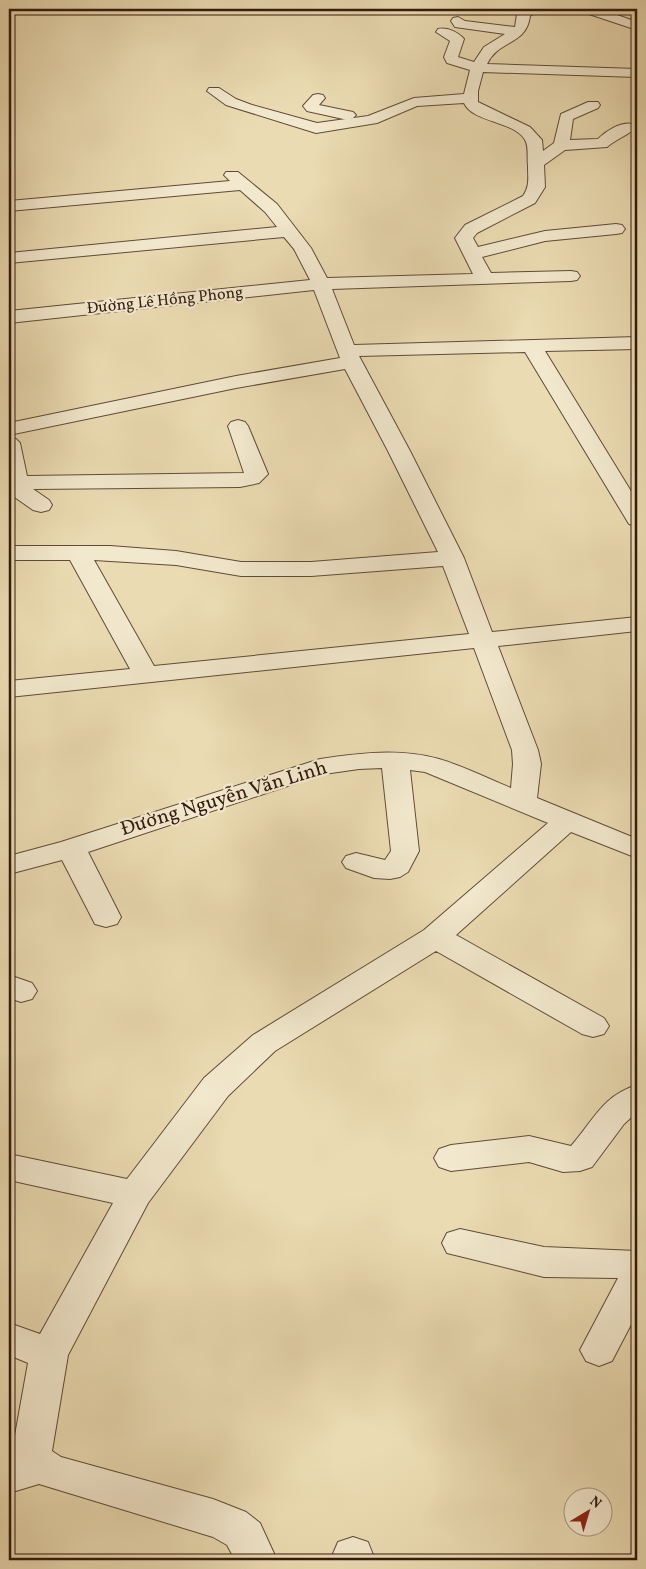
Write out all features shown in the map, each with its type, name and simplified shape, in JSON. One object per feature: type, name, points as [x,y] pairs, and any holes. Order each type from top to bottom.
[{"type":"street","points":[[422,9],[434,9]]},
{"type":"street","points":[[486,279],[464,238],[471,229],[530,199],[537,187],[534,140],[525,130],[480,110],[471,104],[470,98],[478,68],[487,52],[519,31],[522,27],[524,14],[533,9]]},
{"type":"street","points":[[588,9],[637,26]]},
{"type":"street","points":[[613,9],[637,17]]},
{"type":"street","points":[[458,21],[464,25],[519,31]]},
{"type":"street","points":[[443,32],[457,39],[451,57],[452,60],[478,68],[637,73]]},
{"type":"street","points":[[487,52],[519,59]]},
{"type":"street","points":[[214,91],[231,102],[247,108],[303,125],[327,127],[372,120],[402,106],[428,100],[470,98]]},
{"type":"street","points":[[318,98],[310,106],[312,108],[372,120]]},
{"type":"street","points":[[380,102],[402,106]]},
{"type":"street","points":[[561,145],[566,117],[589,111]]},
{"type":"street","points":[[536,163],[561,145],[602,144],[610,136],[628,127]]},
{"type":"street","points":[[9,206],[237,180],[270,208],[302,248],[321,284],[349,357],[399,450],[452,558],[526,750],[527,764],[523,802]]},
{"type":"street","points":[[472,254],[545,236],[616,229]]},
{"type":"street","points":[[9,258],[288,231]]},
{"type":"street","name":"Đường Lê Hồng Phong","points":[[9,317],[321,284],[571,276]]},
{"type":"street","points":[[9,429],[349,357],[531,346],[637,343]]},
{"type":"street","points":[[531,346],[637,519]]},
{"type":"street","points":[[15,482],[240,480],[251,478],[257,474],[238,426]]},
{"type":"street","points":[[9,443],[15,482],[21,491],[41,505]]},
{"type":"street","points":[[9,553],[78,553],[176,558],[241,569],[311,569],[452,558]]},
{"type":"street","points":[[78,553],[147,676]]},
{"type":"street","points":[[9,689],[637,624]]},
{"type":"street","points":[[356,862],[374,869],[390,870],[398,865],[405,851],[395,760]]},
{"type":"street","name":"Đường Nguyễn Văn Linh","points":[[9,864],[71,848],[320,767],[359,761],[395,760],[431,765],[637,849]]},
{"type":"street","points":[[256,1560],[248,1536],[235,1526],[60,1474],[24,1470],[32,1452],[49,1354],[135,1194],[216,1087],[264,1043],[435,937],[568,820]]},
{"type":"street","points":[[71,848],[106,918]]},
{"type":"street","points":[[435,937],[593,1026]]},
{"type":"street","points":[[451,1158],[529,1149],[546,1152],[563,1159],[580,1158],[590,1148],[611,1118],[629,1100],[637,1098]]},
{"type":"street","points":[[9,1167],[135,1194]]},
{"type":"street","points":[[460,1243],[544,1262],[586,1264],[616,1262],[637,1265]]},
{"type":"street","points":[[599,1350],[637,1277]]},
{"type":"street","points":[[9,1339],[49,1354]]}]
